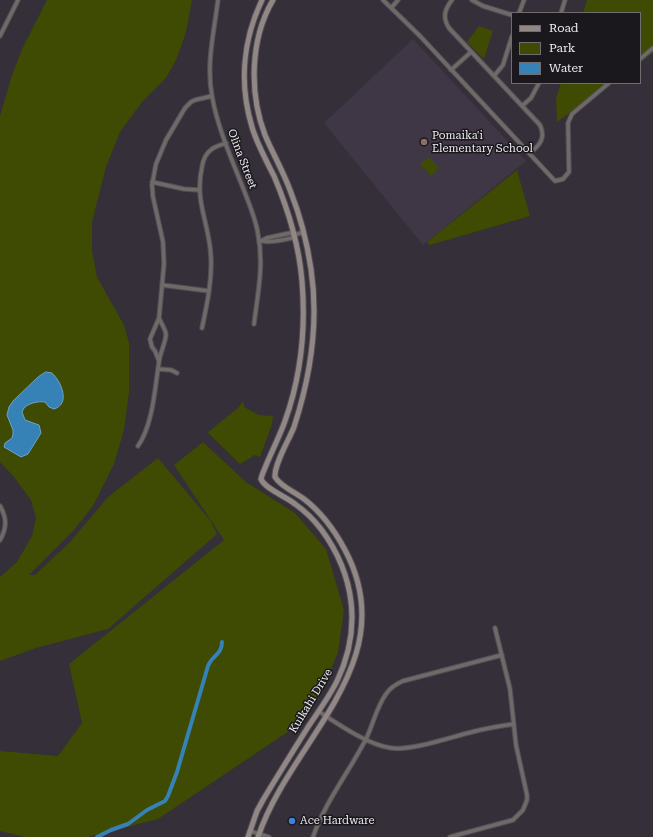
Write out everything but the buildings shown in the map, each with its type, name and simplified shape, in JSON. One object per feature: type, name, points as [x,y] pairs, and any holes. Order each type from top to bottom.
[{"type":"main road","points":[[262,0],[253,23],[248,42],[244,80],[246,100],[255,137],[287,209],[294,235]]},
{"type":"main road","points":[[273,0],[256,48],[254,83],[256,101],[265,135],[291,190],[304,232]]},
{"type":"main road","name":"Kuikahi Drive","points":[[259,835],[273,801],[343,689],[355,660],[362,623],[360,592],[350,560],[332,529],[317,511],[305,500],[278,482],[275,477],[276,469],[293,428],[305,390],[311,360],[314,330],[314,299],[311,269],[304,232]]},
{"type":"main road","name":"Kuikahi Drive","points":[[249,834],[257,811],[263,800],[338,680],[350,639],[352,611],[349,588],[337,555],[318,525],[295,503],[265,484],[261,479],[285,422],[295,388],[302,352],[304,315],[302,280],[294,235]]},
{"type":"street","points":[[0,36],[18,0]]},
{"type":"street","name":"Olina Street","points":[[218,0],[210,66],[212,96],[215,112],[252,212],[261,242],[261,273],[254,324]]},
{"type":"street","points":[[383,0],[392,7],[556,181],[563,179],[568,172],[568,123],[572,114],[608,84]]},
{"type":"street","points":[[392,7],[398,0]]},
{"type":"street","points":[[452,0],[446,10],[445,16],[446,23],[453,33],[540,125],[543,134],[542,140],[530,153]]},
{"type":"street","points":[[472,0],[483,6],[511,15]]},
{"type":"street","points":[[520,12],[524,0]]},
{"type":"street","points":[[562,12],[566,0]]},
{"type":"street","points":[[494,76],[503,65],[511,39]]},
{"type":"street","points":[[641,58],[653,48]]},
{"type":"street","points":[[451,70],[471,52]]},
{"type":"street","points":[[522,106],[531,98],[538,84]]},
{"type":"street","points":[[159,361],[150,339],[159,318],[164,249],[152,197],[152,182],[158,157],[182,111],[191,102],[199,98],[212,96]]},
{"type":"street","points":[[202,328],[211,273],[210,251],[199,190],[201,173],[206,156],[214,148],[226,143]]},
{"type":"street","points":[[152,182],[184,189],[199,190]]},
{"type":"street","points":[[261,242],[284,240],[304,232]]},
{"type":"street","points":[[162,285],[209,292]]},
{"type":"street","points":[[138,446],[144,438],[155,392],[159,361],[166,337],[159,318]]},
{"type":"street","points":[[158,369],[171,370],[177,373]]},
{"type":"street","points":[[0,506],[5,514],[6,522],[0,540]]},
{"type":"street","points":[[450,837],[513,820],[523,810],[527,800],[518,758],[510,689],[495,628]]},
{"type":"street","points":[[313,837],[325,808],[366,739],[385,696],[396,684],[502,655]]},
{"type":"street","points":[[318,711],[371,742],[390,748],[405,749],[473,731],[514,724]]},
{"type":"street","points":[[249,834],[269,837]]},
{"type":"shaded area","name":"Pomaika'i Elementary School","points":[[413,39],[526,161],[423,245],[324,123]]},
{"type":"green space","points":[[47,0],[192,0],[186,32],[177,58],[166,78],[142,102],[120,132],[106,167],[92,222],[92,251],[97,277],[124,325],[129,343],[129,392],[124,430],[114,464],[93,506],[73,531],[29,575],[35,575],[70,542],[108,497],[158,458],[210,520],[217,534],[108,629],[36,648],[0,661],[0,577],[17,562],[32,536],[36,518],[31,500],[14,477],[0,462],[0,116],[12,75],[23,47]]},
{"type":"green space","points":[[587,0],[653,0],[653,53],[641,62],[641,12],[583,12]]},
{"type":"green space","points":[[479,26],[493,31],[484,59],[467,42]]},
{"type":"green space","points":[[561,84],[611,84],[557,122],[556,99]]},
{"type":"green space","points":[[429,157],[439,168],[431,176],[420,164]]},
{"type":"green space","points":[[517,170],[530,216],[430,245],[427,242]]},
{"type":"green space","points":[[243,401],[244,407],[259,415],[273,416],[272,424],[260,457],[255,455],[240,464],[208,432],[238,408]]},
{"type":"green space","points":[[203,442],[246,482],[295,513],[326,549],[344,610],[338,652],[326,682],[304,721],[158,819],[88,837],[25,837],[0,831],[0,751],[58,756],[82,723],[69,664],[224,540],[174,465]]},
{"type":"water","points":[[46,372],[52,373],[58,381],[63,392],[62,402],[54,409],[49,407],[45,402],[37,402],[24,408],[22,412],[25,420],[39,425],[41,433],[28,454],[21,457],[4,447],[5,443],[12,438],[13,434],[13,430],[7,415],[9,407],[13,401],[38,377]]},
{"type":"waterway","points":[[97,837],[128,824],[147,810],[165,801],[177,772],[208,666],[219,652],[222,642]]},
{"type":"place","name":"Pomaika'i Elementary School","points":[[424,142]]},
{"type":"place","name":"Ace Hardware","points":[[292,821]]}]
